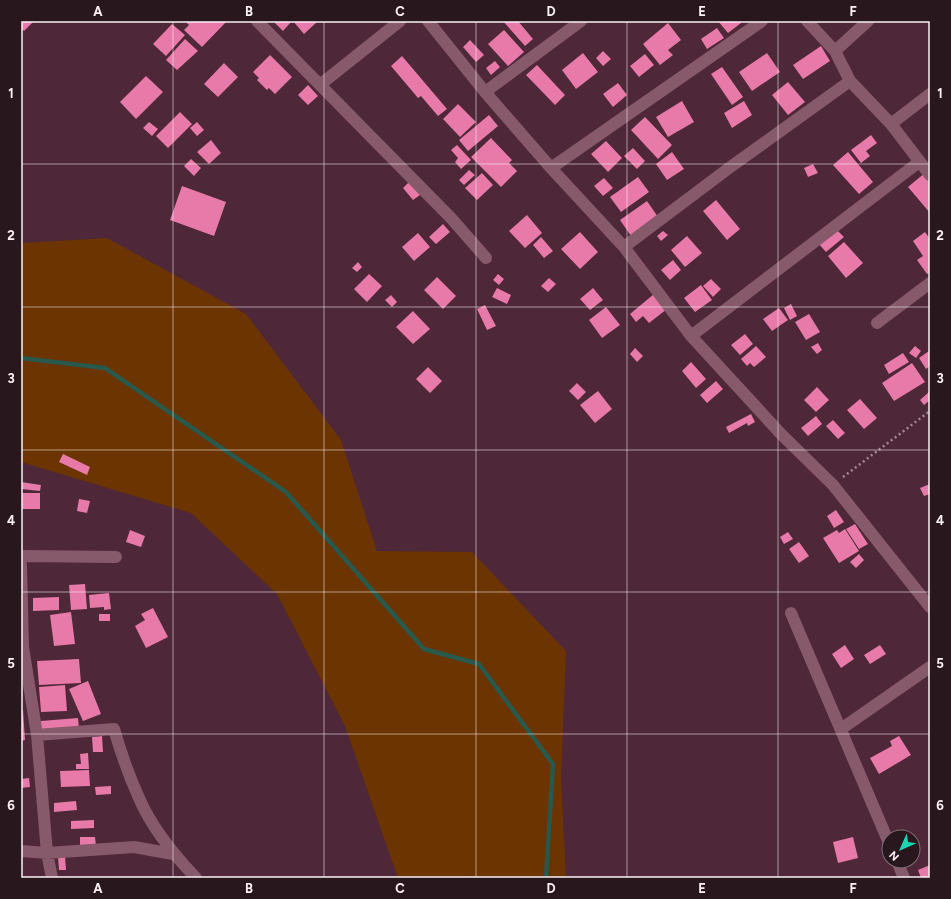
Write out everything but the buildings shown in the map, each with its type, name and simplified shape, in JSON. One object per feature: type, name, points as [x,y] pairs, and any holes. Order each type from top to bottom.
[{"type":"street","points":[[257,21],[321,84],[451,218],[486,258]]},
{"type":"street","points":[[321,84],[400,21]]},
{"type":"street","points":[[428,21],[485,92],[551,168],[624,247],[691,336],[781,434],[833,485],[930,607]]},
{"type":"street","points":[[485,92],[581,21]]},
{"type":"street","points":[[551,168],[762,21]]},
{"type":"street","points":[[807,21],[835,51],[850,82],[891,124],[930,175]]},
{"type":"street","points":[[835,51],[868,21]]},
{"type":"street","points":[[624,247],[729,168],[850,82]]},
{"type":"street","points":[[891,124],[930,94]]},
{"type":"street","points":[[691,336],[919,162]]},
{"type":"street","points":[[877,323],[930,283]]},
{"type":"street","points":[[21,556],[116,557]]},
{"type":"street","points":[[21,565],[23,647],[37,736],[47,853],[52,878]]},
{"type":"street","points":[[791,613],[883,829]]},
{"type":"street","points":[[841,729],[930,667]]},
{"type":"street","points":[[37,736],[114,729],[127,769],[140,800],[173,854],[196,878]]},
{"type":"street","points":[[21,851],[47,853],[134,847],[173,854]]},
{"type":"path","points":[[833,485],[930,411]]},
{"type":"shaded area","points":[[107,238],[246,314],[341,440],[377,551],[472,552],[566,651],[561,778],[566,878],[398,878],[345,726],[277,594],[191,513],[21,462],[21,243]]},
{"type":"waterway","points":[[21,358],[105,368],[286,492],[424,649],[479,664],[553,764],[546,878]]}]
